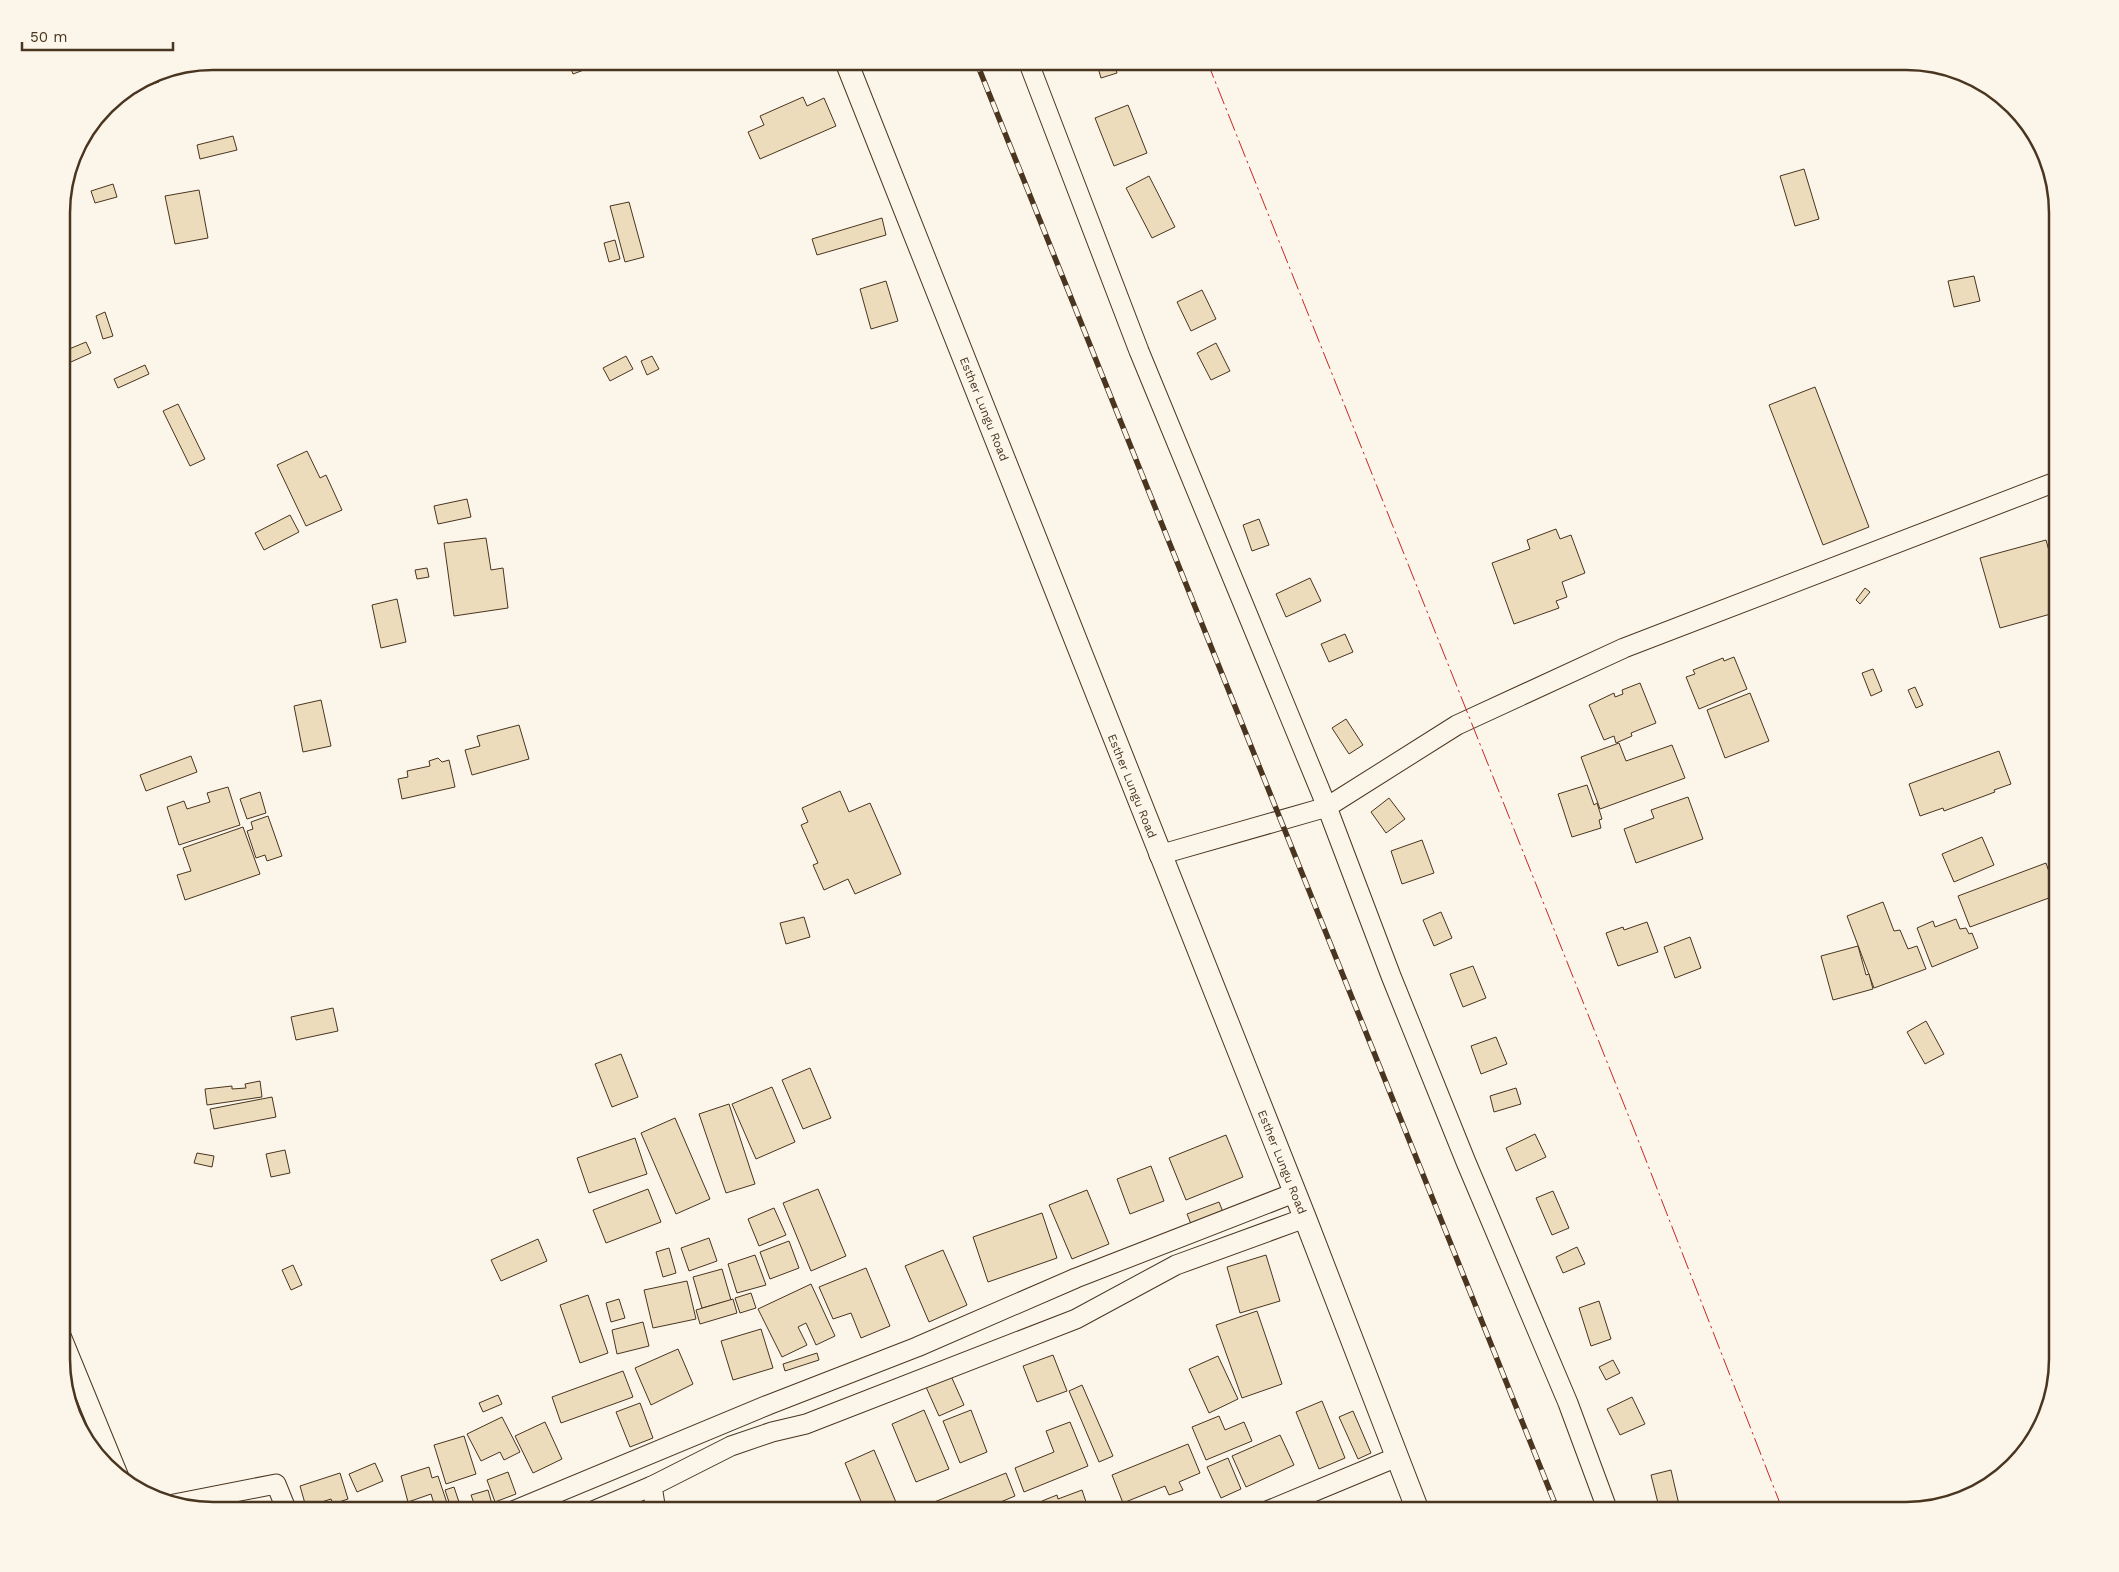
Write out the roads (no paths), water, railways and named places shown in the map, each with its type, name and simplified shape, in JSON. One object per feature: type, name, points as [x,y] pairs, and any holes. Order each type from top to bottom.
[{"type":"street","name":"Esther Lungu Road","points":[[850,70],[1414,1502]]},
{"type":"street","points":[[1031,70],[1139,351],[1327,807],[1391,976],[1568,1403],[1605,1502]]},
{"type":"street","points":[[1159,855],[1327,807],[1458,725],[1624,648],[2049,484]]},
{"type":"street","points":[[535,1502],[759,1409],[917,1347],[1076,1278],[1294,1193]]},
{"type":"street","points":[[614,1502],[652,1486],[731,1446],[772,1432],[806,1424],[1076,1319],[1176,1265],[1304,1218]]},
{"type":"street","points":[[70,1358],[111,1458]]},
{"type":"street","points":[[1289,1502],[1397,1457]]},
{"type":"street","points":[[193,1500],[276,1484],[283,1502]]},
{"type":"street","points":[[652,1486],[655,1502]]},
{"type":"railway","points":[[980,70],[1554,1502]]}]
